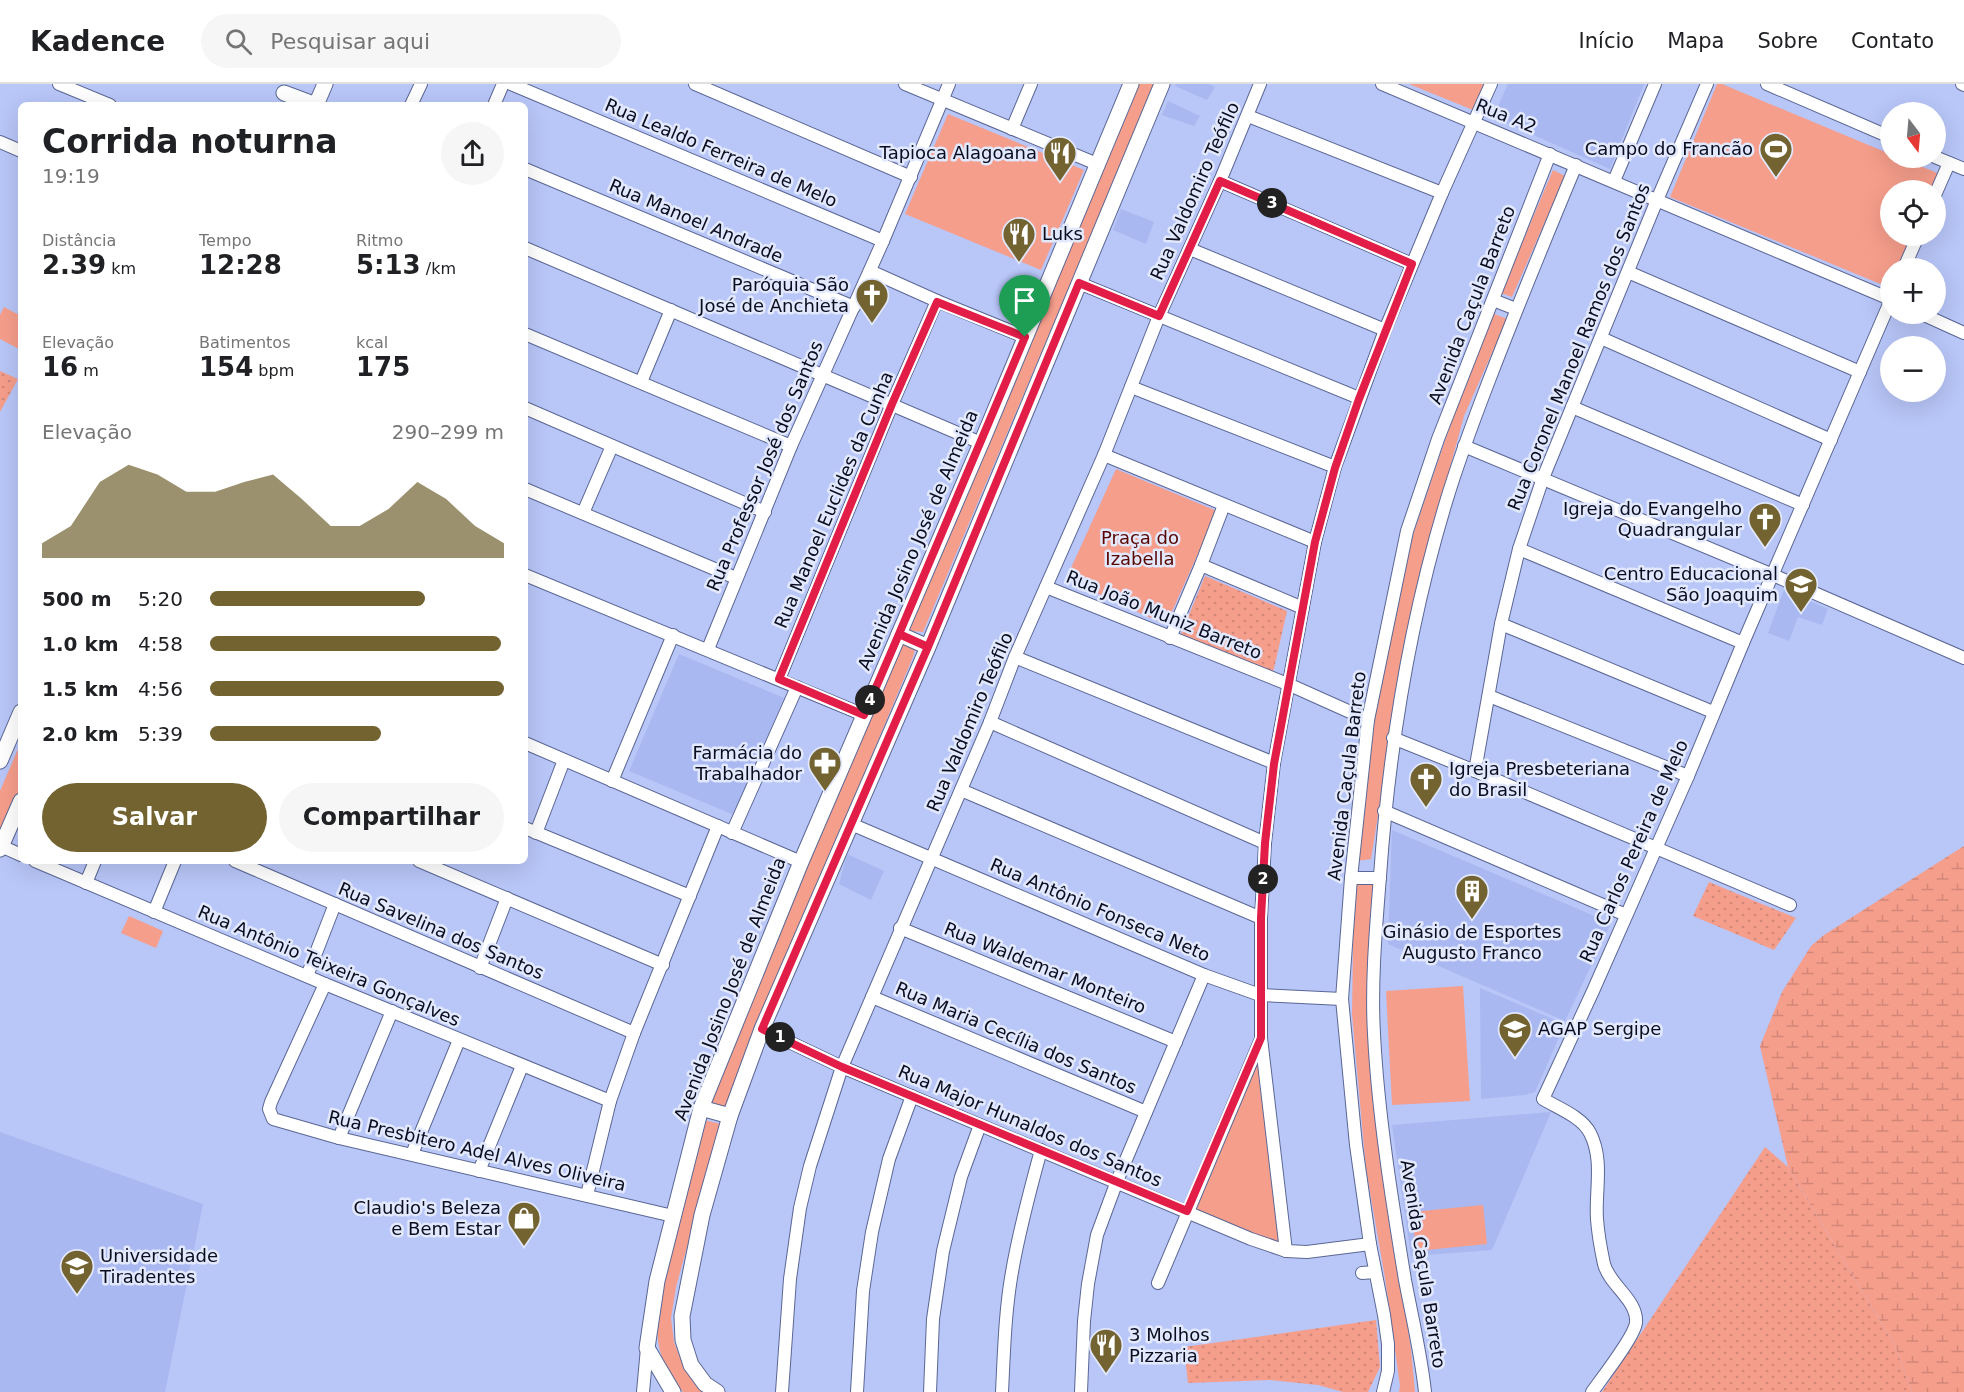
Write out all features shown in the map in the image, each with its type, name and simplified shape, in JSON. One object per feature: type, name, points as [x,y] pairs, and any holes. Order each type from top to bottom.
[{"type":"main road","points":[[317,102],[325,84]]},
{"type":"main road","name":"Avenida Josino José de Almeida","points":[[647,1348],[657,1281],[701,1108],[801,862],[981,443],[1131,84]]},
{"type":"main road","points":[[717,1392],[705,1384],[691,1365],[683,1340],[682,1316],[702,1215],[730,1116],[762,1029],[928,647],[1162,84]]},
{"type":"main road","points":[[284,94],[307,102]]},
{"type":"main road","points":[[899,634],[928,647]]},
{"type":"main road","points":[[0,761],[18,719]]},
{"type":"main road","points":[[0,848],[18,808]]},
{"type":"main road","points":[[701,1108],[730,1116]]},
{"type":"main road","points":[[647,1348],[673,1392]]},
{"type":"street","points":[[59,84],[103,102]]},
{"type":"street","points":[[412,102],[421,84]]},
{"type":"street","points":[[495,102],[503,84]]},
{"type":"street","name":"Rua Lealdo Ferreira de Melo","points":[[511,84],[883,241]]},
{"type":"street","points":[[695,84],[911,177]]},
{"type":"street","points":[[905,84],[1097,164]]},
{"type":"street","name":"Rua Professor José dos Santos","points":[[708,649],[791,446],[911,177],[948,84]]},
{"type":"street","points":[[1012,129],[1031,84]]},
{"type":"street","name":"Rua Valdomiro Teófilo","points":[[782,1392],[790,1279],[800,1208],[810,1166],[842,1067],[1104,455],[1159,316],[1220,181],[1260,84]]},
{"type":"street","name":"Rua A2","points":[[1382,84],[1614,181],[1880,297]]},
{"type":"street","points":[[1286,1251],[1261,1038],[1261,918],[1265,843],[1274,764],[1315,542],[1335,468],[1385,330],[1442,193],[1491,84]]},
{"type":"street","points":[[1614,181],[1655,84]]},
{"type":"street","name":"Rua Coronel Manoel Ramos dos Santos","points":[[1475,771],[1501,624],[1519,549],[1543,478],[1707,84]]},
{"type":"street","points":[[1767,84],[1880,133]]},
{"type":"street","points":[[1248,116],[1442,193]]},
{"type":"street","points":[[0,142],[18,150]]},
{"type":"street","name":"Avenida Caçula Barreto","points":[[1383,1392],[1388,1371],[1388,1344],[1384,1315],[1369,1272],[1370,1244],[1356,1144],[1342,999],[1351,878],[1368,720],[1407,531],[1438,439],[1550,154]]},
{"type":"street","points":[[1946,162],[1963,167]]},
{"type":"street","points":[[1942,180],[1949,163]]},
{"type":"street","name":"Avenida Caçula Barreto","points":[[1425,1392],[1398,1235],[1374,1034],[1375,949],[1384,811],[1403,677],[1423,582],[1446,500],[1516,309],[1576,165]]},
{"type":"street","name":"Rua Manoel Andrade","points":[[528,170],[854,307]]},
{"type":"street","points":[[1220,181],[1412,264]]},
{"type":"street","points":[[1190,249],[1385,330]]},
{"type":"street","points":[[528,250],[981,443]]},
{"type":"street","points":[[870,270],[937,302],[1025,337]]},
{"type":"street","points":[[1628,272],[1860,372]]},
{"type":"street","points":[[1079,283],[1359,399]]},
{"type":"street","points":[[1493,300],[1516,309]]},
{"type":"street","name":"Rua Manoel Euclides da Cunha","points":[[779,679],[892,404],[937,302]]},
{"type":"street","points":[[641,382],[671,310]]},
{"type":"street","name":"Rua Carlos Pereira de Melo","points":[[1592,1392],[1635,1329],[1635,1312],[1631,1303],[1609,1277],[1605,1265],[1597,1218],[1596,1145],[1580,1121],[1543,1099],[1688,776],[1713,712],[1880,324]]},
{"type":"street","points":[[1944,324],[1964,333]]},
{"type":"street","points":[[528,335],[791,446]]},
{"type":"street","points":[[1600,338],[1832,440]]},
{"type":"street","points":[[1131,387],[1335,468]]},
{"type":"street","points":[[1572,407],[1803,505]]},
{"type":"street","points":[[528,409],[765,512]]},
{"type":"street","points":[[583,513],[612,446]]},
{"type":"street","points":[[1464,446],[1773,575],[1964,658]]},
{"type":"street","points":[[1104,455],[1315,542]]},
{"type":"street","points":[[528,490],[736,578]]},
{"type":"street","points":[[1170,638],[1224,505]]},
{"type":"street","points":[[1519,549],[1743,643]]},
{"type":"street","points":[[1201,565],[1303,608]]},
{"type":"street","points":[[528,576],[864,715]]},
{"type":"street","name":"Rua João Muniz Barreto","points":[[1046,587],[1290,685],[1368,720]]},
{"type":"street","points":[[1501,624],[1713,712]]},
{"type":"street","points":[[612,781],[673,635]]},
{"type":"street","points":[[1016,657],[1274,764]]},
{"type":"street","points":[[732,833],[797,687]]},
{"type":"street","points":[[1489,696],[1688,776]]},
{"type":"street","points":[[990,722],[1265,843]]},
{"type":"street","points":[[1393,738],[1790,905]]},
{"type":"street","points":[[528,744],[801,862]]},
{"type":"street","points":[[564,760],[530,831],[690,896]]},
{"type":"street","points":[[961,790],[1261,918]]},
{"type":"street","points":[[1384,811],[1626,915]]},
{"type":"street","name":"Rua Antônio Fonseca Neto","points":[[851,824],[1204,975],[1260,995],[1342,999]]},
{"type":"street","points":[[586,1195],[610,1101],[634,1033],[718,826]]},
{"type":"street","points":[[0,848],[18,854]]},
{"type":"street","name":"Rua Antônio Teixeira Gonçalves","points":[[42,864],[459,1040],[610,1101]]},
{"type":"street","points":[[86,883],[94,864]]},
{"type":"street","points":[[154,912],[174,864]]},
{"type":"street","name":"Rua Savelina dos Santos","points":[[242,864],[634,1033]]},
{"type":"street","points":[[426,864],[663,965]]},
{"type":"street","points":[[1351,878],[1380,878]]},
{"type":"street","points":[[480,968],[507,898]]},
{"type":"street","points":[[307,976],[335,904]]},
{"type":"street","name":"Rua Waldemar Monteiro","points":[[900,928],[1176,1042]]},
{"type":"street","points":[[1081,1392],[1084,1321],[1097,1236],[1117,1181],[1204,975]]},
{"type":"street","name":"Rua Presbitero Adel Alves Oliveira","points":[[325,984],[268,1109],[273,1119],[339,1138],[673,1216]]},
{"type":"street","name":"Rua Maria Cecília dos Santos","points":[[872,997],[1146,1112]]},
{"type":"street","points":[[339,1138],[392,1011]]},
{"type":"street","name":"Rua Major Hunaldos dos Santos","points":[[762,1029],[842,1067],[1251,1239],[1286,1251],[1307,1252],[1370,1244]]},
{"type":"street","points":[[1158,1283],[1261,1038]]},
{"type":"street","points":[[412,1154],[459,1040]]},
{"type":"street","points":[[479,1171],[522,1066]]},
{"type":"street","points":[[857,1392],[863,1291],[872,1232],[889,1159],[912,1096]]},
{"type":"street","points":[[930,1392],[933,1319],[943,1251],[961,1176],[980,1125]]},
{"type":"street","points":[[1002,1392],[1006,1322],[1012,1272],[1041,1150]]},
{"type":"street","points":[[643,1392],[647,1348]]},
{"type":"shaded area","points":[[1176,84],[1209,84],[1215,87],[1207,100],[1175,86]]},
{"type":"shaded area","points":[[1508,84],[1644,84],[1610,169],[1493,117]]},
{"type":"shaded area","points":[[1168,101],[1200,116],[1194,126],[1162,115]]},
{"type":"shaded area","points":[[1121,209],[1154,222],[1146,244],[1113,230]]},
{"type":"shaded area","name":"Centro Educacional São Joaquim","points":[[1784,590],[1828,609],[1822,625],[1798,617],[1789,641],[1768,633]]},
{"type":"shaded area","points":[[679,654],[784,698],[734,815],[629,771]]},
{"type":"shaded area","points":[[1392,830],[1611,923],[1565,1021],[1388,944]]},
{"type":"shaded area","points":[[847,854],[884,871],[871,900],[839,884]]},
{"type":"shaded area","name":"AGAP Sergipe","points":[[1480,988],[1565,1024],[1535,1092],[1481,1099]]},
{"type":"shaded area","points":[[1551,1112],[1492,1250],[1411,1256],[1392,1125]]},
{"type":"shaded area","name":"Universidade Tiradentes","points":[[0,1132],[203,1204],[165,1392],[0,1392]]},
{"type":"green space","points":[[1137,84],[1155,84],[923,632],[911,631],[906,624]]},
{"type":"green space","points":[[1409,84],[1484,84],[1473,110]]},
{"type":"green space","points":[[1717,84],[1722,84],[1880,150],[1880,168],[1925,168],[1940,174],[1937,180],[1880,180],[1880,246],[1910,246],[1904,258],[1880,258],[1880,284],[1670,197]]},
{"type":"green space","points":[[948,114],[1084,170],[1041,270],[905,214]]},
{"type":"green space","points":[[1553,170],[1565,176],[1512,297],[1501,293]]},
{"type":"green space","points":[[4,307],[18,314],[18,348],[0,339],[0,315]]},
{"type":"green space","points":[[1492,313],[1507,319],[1464,416],[1428,548],[1388,753],[1371,859],[1357,861],[1370,734],[1413,535]]},
{"type":"green space","points":[[0,371],[18,379],[0,412]]},
{"type":"green space","name":"Praça do Izabella","points":[[1116,469],[1217,511],[1166,625],[1066,579]]},
{"type":"green space","points":[[1205,576],[1287,611],[1273,673],[1181,634]]},
{"type":"green space","points":[[901,643],[915,650],[913,657],[725,1106],[718,1109],[709,1098]]},
{"type":"green space","points":[[18,749],[18,799],[0,841],[0,791]]},
{"type":"green space","points":[[1964,846],[1964,1392],[1912,1392],[1895,1346],[1788,1167],[1760,1046],[1782,992],[1811,946],[1824,935]]},
{"type":"green space","points":[[1709,882],[1796,918],[1774,950],[1693,916]]},
{"type":"green space","points":[[1354,883],[1374,883],[1370,978],[1385,1172],[1415,1392],[1399,1392],[1385,1278],[1366,1169],[1352,1014]]},
{"type":"green space","points":[[129,916],[163,931],[156,948],[121,933]]},
{"type":"green space","points":[[1463,986],[1470,1101],[1392,1105],[1386,991]]},
{"type":"green space","points":[[1260,1057],[1280,1245],[1193,1209]]},
{"type":"green space","points":[[704,1120],[721,1124],[676,1287],[671,1318],[674,1342],[682,1363],[705,1392],[683,1392],[662,1357],[656,1317]]},
{"type":"green space","points":[[1765,1147],[1788,1167],[1895,1346],[1912,1392],[1602,1392]]},
{"type":"green space","points":[[1483,1205],[1487,1244],[1416,1251],[1412,1212]]},
{"type":"green space","points":[[1376,1320],[1380,1367],[1368,1392],[1343,1392],[1318,1385],[1270,1380],[1188,1383],[1184,1347]]},
{"type":"place","name":"Campo do Francão","points":[[1776,178]]},
{"type":"place","name":"Tapioca Alagoana","points":[[1060,182]]},
{"type":"place","name":"Luks","points":[[1019,263]]},
{"type":"place","name":"Paróquia São José de Anchieta","points":[[872,324]]},
{"type":"place","name":"Igreja do Evangelho Quadrangular","points":[[1765,548]]},
{"type":"place","name":"Centro Educacional São Joaquim","points":[[1801,613]]},
{"type":"place","name":"Farmácia do Trabalhador","points":[[825,792]]},
{"type":"place","name":"Igreja Presbeteriana do Brasil","points":[[1426,808]]},
{"type":"place","name":"Ginásio de Esportes Augusto Franco","points":[[1472,920]]},
{"type":"place","name":"AGAP Sergipe","points":[[1515,1058]]},
{"type":"place","name":"Claudio's Beleza e Bem Estar","points":[[524,1247]]},
{"type":"place","name":"Universidade Tiradentes","points":[[77,1295]]},
{"type":"place","name":"3 Molhos Pizzaria","points":[[1106,1374]]},
{"type":"route","points":[[1025,337],[899,634],[928,647],[762,1029],[842,1067],[1187,1211],[1261,1038],[1261,918],[1265,843],[1274,764],[1315,542],[1335,468],[1359,399],[1412,264],[1220,181],[1159,316],[1079,283],[928,647],[913,641],[899,634],[864,715],[779,679],[892,404],[937,302],[1025,337]]}]
